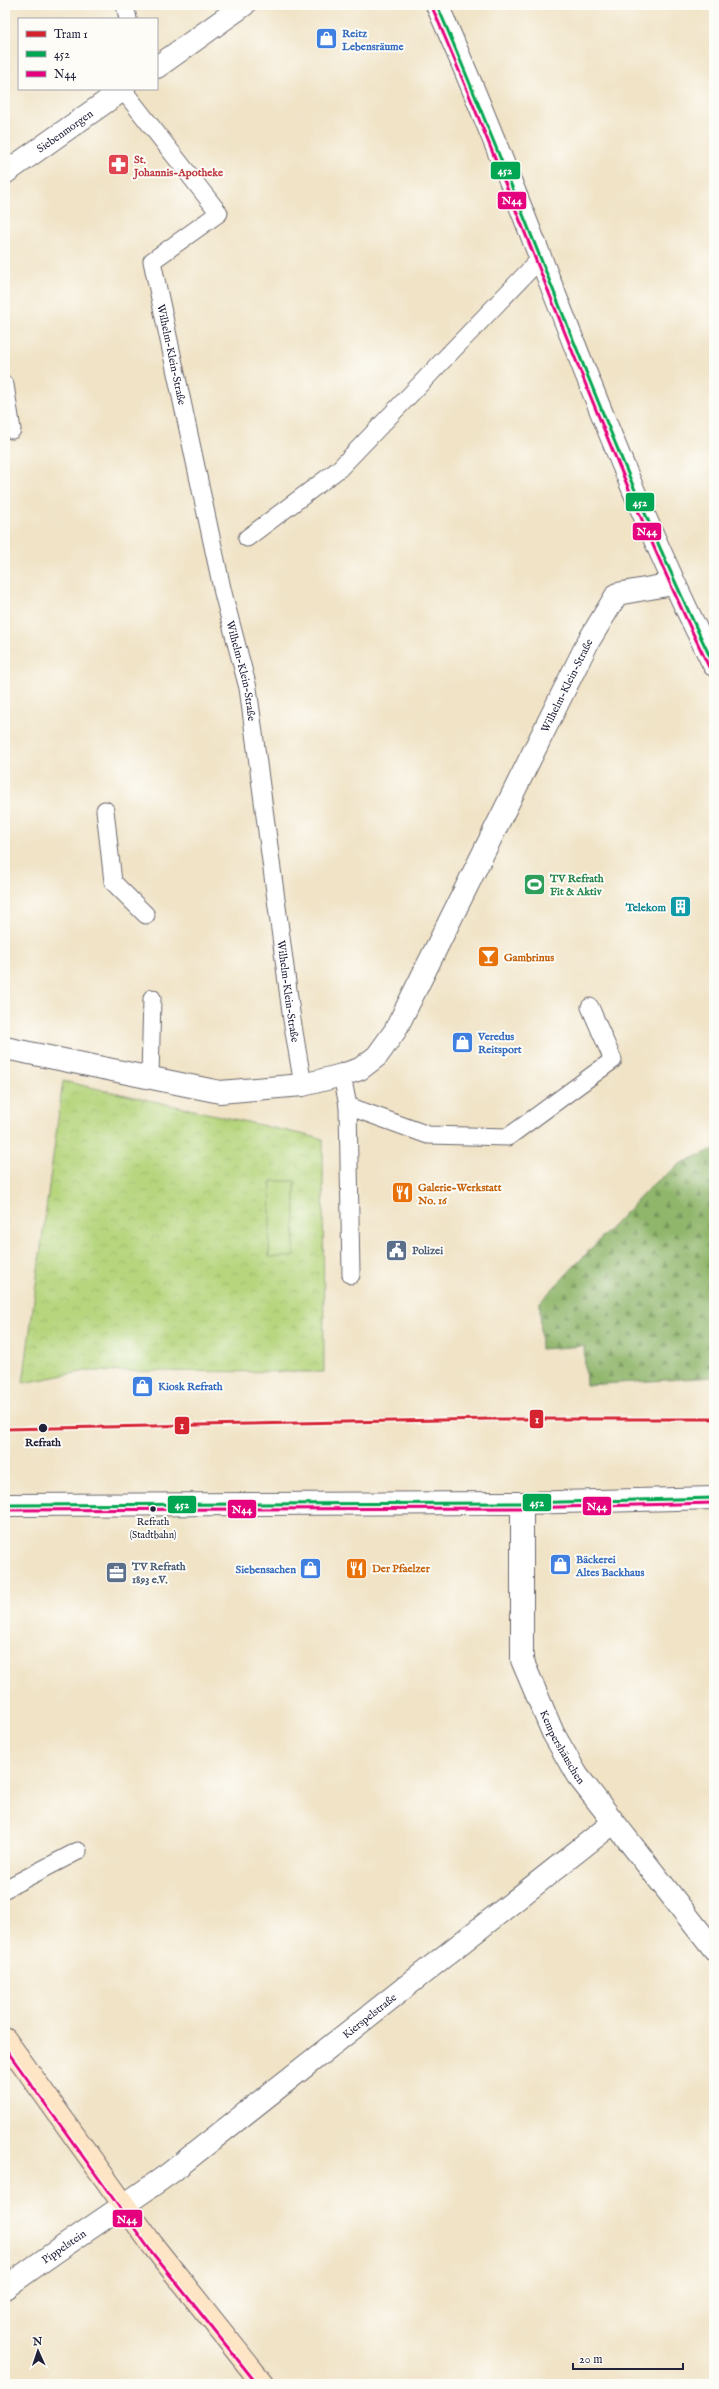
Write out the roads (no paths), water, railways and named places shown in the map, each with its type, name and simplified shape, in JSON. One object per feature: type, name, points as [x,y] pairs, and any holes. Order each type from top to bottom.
[{"type":"main road","points":[[5,2039],[124,2207],[263,2384]]},
{"type":"street","points":[[158,66],[244,5]]},
{"type":"street","points":[[437,5],[473,88],[612,442],[673,584],[714,665]]},
{"type":"street","name":"Siebenmorgen","points":[[5,174],[123,90]]},
{"type":"street","name":"Wilhelm-Klein-Straße","points":[[5,1048],[150,1076],[220,1092],[303,1085],[360,1069],[377,1056],[395,1031],[588,642],[617,594],[673,584]]},
{"type":"street","points":[[5,1505],[522,1503],[714,1498]]},
{"type":"street","name":"Kempershäuschen","points":[[522,1503],[522,1660],[553,1733],[577,1775],[613,1823],[714,1950]]},
{"type":"street","name":"Kierspelstraße","points":[[124,2207],[170,2173],[613,1823]]},
{"type":"street","name":"Pippelstein","points":[[5,2288],[65,2244],[124,2207]]},
{"type":"lane","points":[[125,5],[128,18]]},
{"type":"lane","name":"Wilhelm-Klein-Straße","points":[[125,90],[219,212],[152,261],[223,593],[248,688],[292,1020],[303,1085]]},
{"type":"lane","points":[[247,538],[339,469],[540,259]]},
{"type":"lane","points":[[5,385],[12,430]]},
{"type":"lane","points":[[105,810],[113,882],[146,915]]},
{"type":"lane","points":[[150,1076],[152,998]]},
{"type":"lane","points":[[348,1106],[428,1135],[508,1137],[613,1060],[590,1007]]},
{"type":"lane","points":[[342,1075],[348,1106],[351,1275]]},
{"type":"lane","points":[[5,1889],[78,1851]]},
{"type":"tram line","name":"1","points":[[5,1429],[489,1419],[714,1419]]},
{"type":"place","name":"Reitz Lebensräume","points":[[326,39]]},
{"type":"place","name":"St. Johannis-Apotheke","points":[[118,165]]},
{"type":"place","name":"TV Refrath Fit & Aktiv","points":[[535,884]]},
{"type":"place","name":"Telekom","points":[[681,907]]},
{"type":"place","name":"Gambrinus","points":[[488,957]]},
{"type":"place","name":"Veredus Reitsport","points":[[462,1042]]},
{"type":"place","name":"Galerie-Werkstatt No. 16","points":[[402,1193]]},
{"type":"place","name":"Polizei","points":[[396,1250]]},
{"type":"place","name":"Kiosk Refrath","points":[[142,1386]]},
{"type":"place","name":"Refrath","points":[[43,1428]]},
{"type":"place","name":"Refrath (Stadtbahn)","points":[[153,1509]]},
{"type":"place","name":"Bäckerei Altes Backhaus","points":[[560,1565]]},
{"type":"place","name":"Der Pfaelzer","points":[[356,1568]]},
{"type":"place","name":"Siebensachen","points":[[311,1569]]},
{"type":"place","name":"TV Refrath 1893 e.V.","points":[[117,1572]]}]
